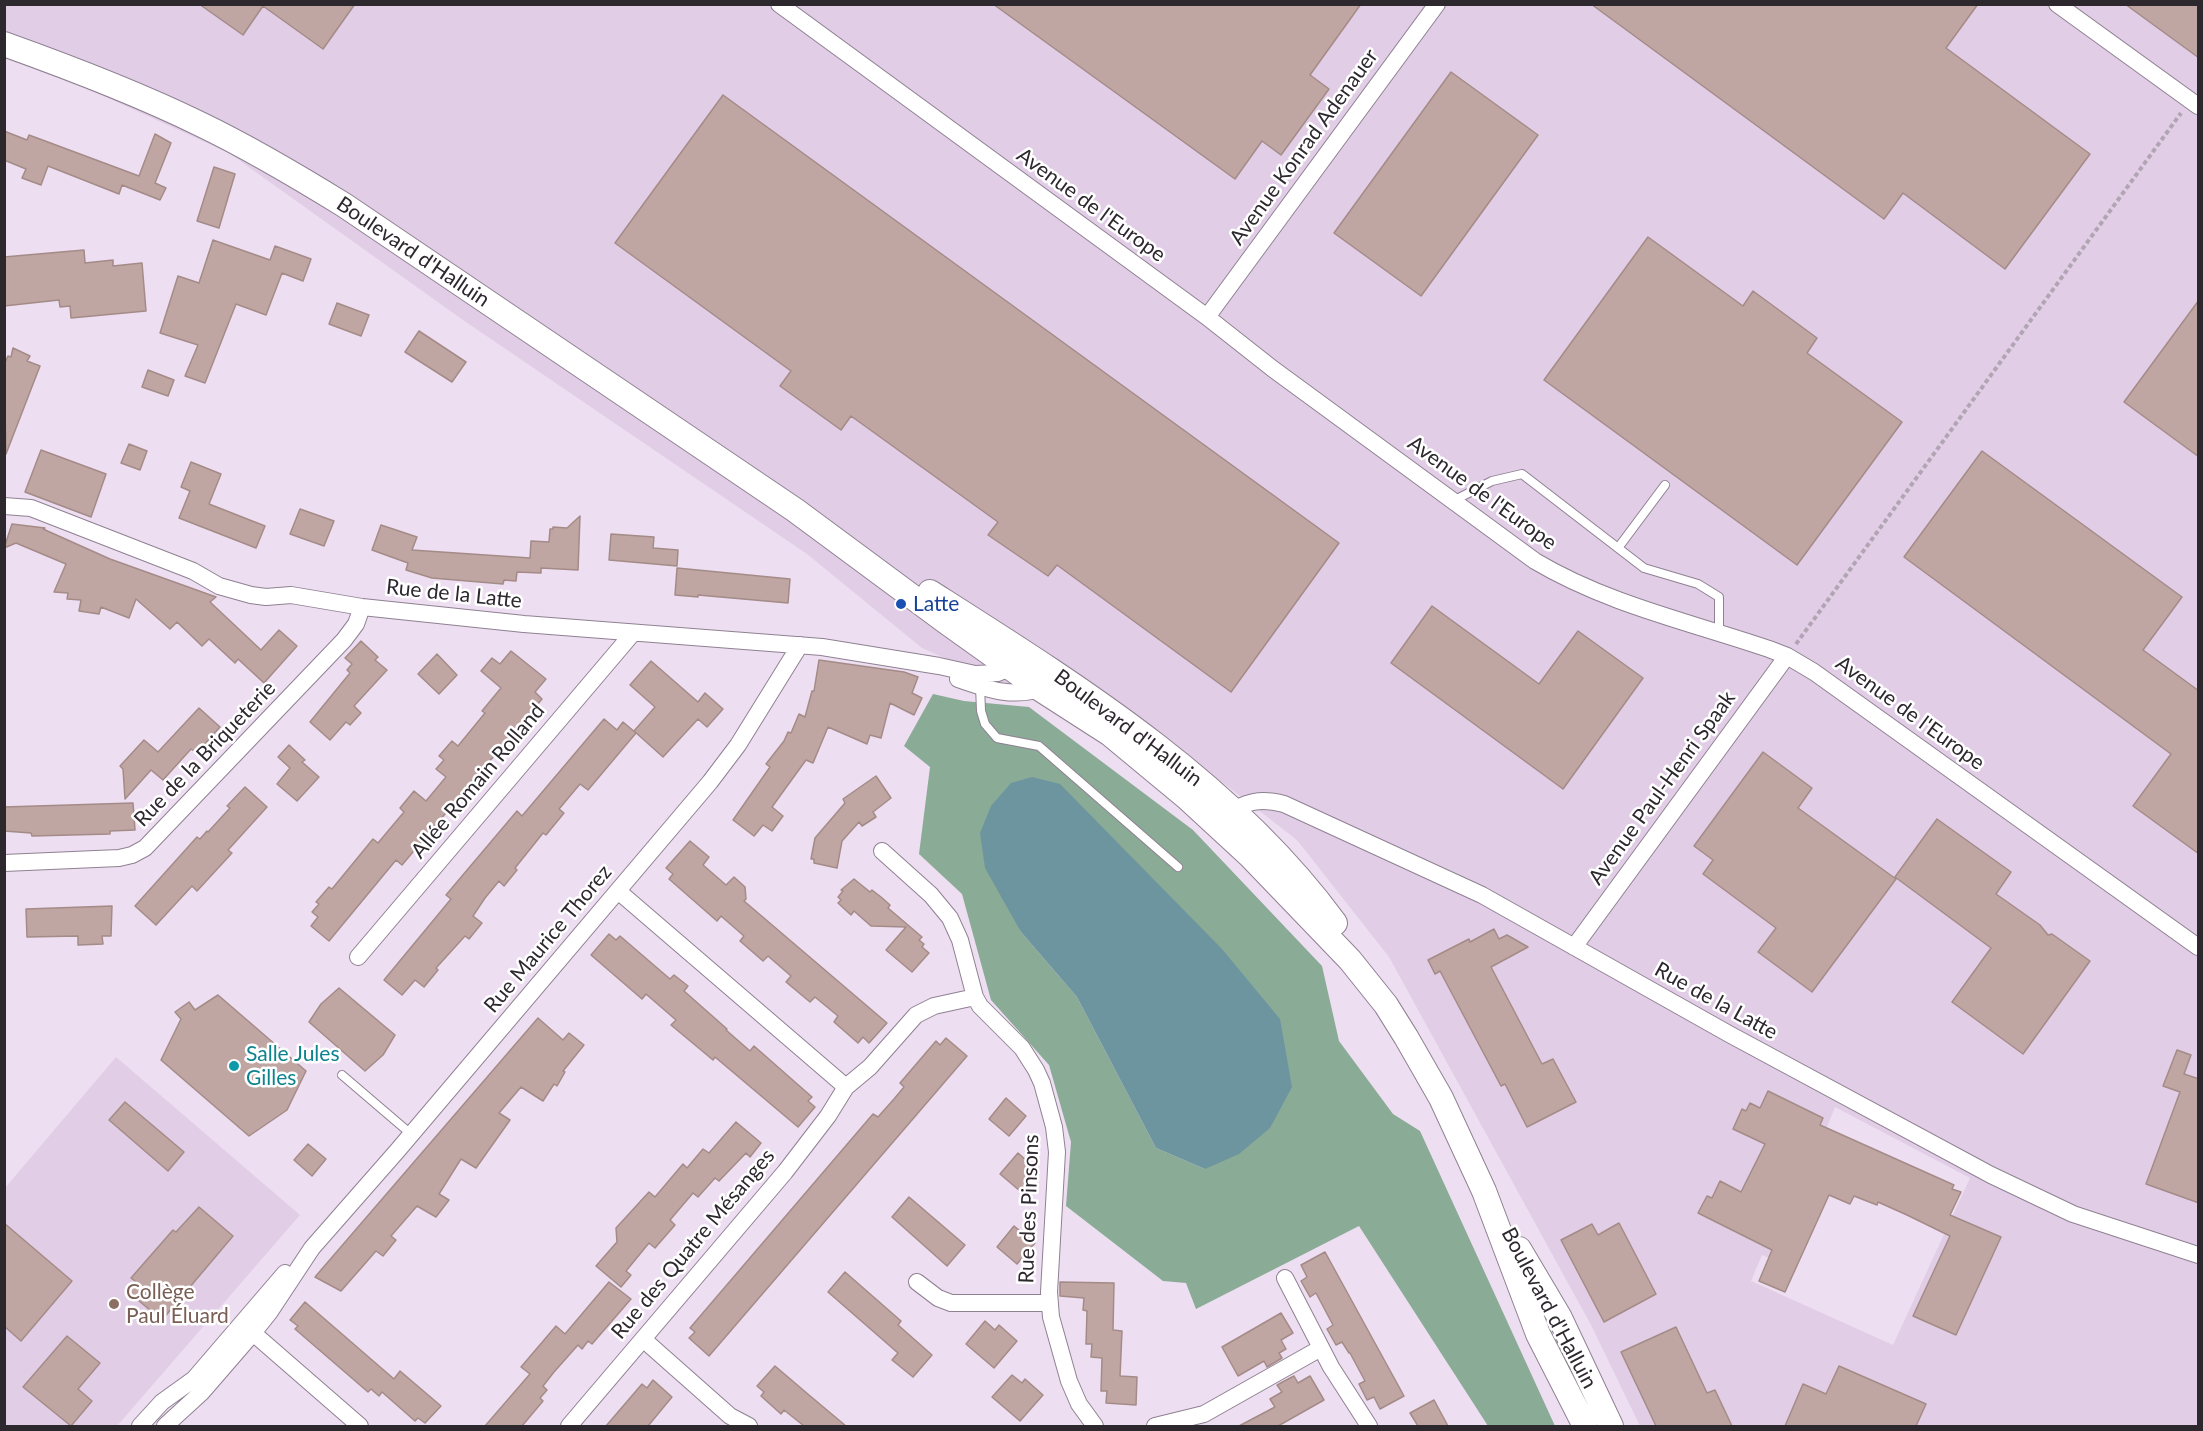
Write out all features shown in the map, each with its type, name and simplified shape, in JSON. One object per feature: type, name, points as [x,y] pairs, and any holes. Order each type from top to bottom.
[{"type":"main road","name":"Boulevard d'Halluin","points":[[4,44],[160,105],[283,168],[365,219],[795,510],[872,555],[1021,663],[1062,678],[1154,743],[1224,816]]},
{"type":"main road","name":"Boulevard d'Halluin","points":[[1021,663],[1040,689],[1128,748],[1279,857],[1328,913],[1367,969],[1441,1098],[1484,1191],[1538,1334],[1585,1426]]},
{"type":"main road","name":"Boulevard d'Halluin","points":[[1484,1191],[1560,1318],[1611,1426]]},
{"type":"street","name":"Avenue de l'Europe","points":[[779,4],[1207,317],[1282,376],[1535,561],[1566,579],[1601,594],[1787,656],[1827,680],[2199,947]]},
{"type":"street","name":"Avenue Konrad Adenauer","points":[[1207,317],[1437,4]]},
{"type":"street","points":[[2057,4],[2195,103]]},
{"type":"street","name":"Rue de la Latte","points":[[4,506],[31,508],[193,571],[229,590],[266,597],[291,595],[362,607],[633,633],[800,645],[975,674],[998,673],[1021,663]]},
{"type":"street","name":"Rue de la Briqueterie","points":[[4,863],[105,860],[132,855],[145,848],[339,646],[356,624],[362,607]]},
{"type":"street","name":"Allée Romain Rolland","points":[[358,957],[633,633]]},
{"type":"street","name":"Rue Maurice Thorez","points":[[165,1426],[202,1392],[248,1328],[312,1248],[723,766],[800,645]]},
{"type":"street","name":"Avenue Paul-Henri Spaak","points":[[1574,947],[1787,656]]},
{"type":"street","name":"Rue de la Latte","points":[[915,663],[980,686],[1016,693],[1040,689],[1062,678]]},
{"type":"street","name":"Rue de la Latte","points":[[1224,816],[1255,801],[1284,804],[1462,885],[1739,1040],[1991,1175],[2073,1214],[2199,1255]]},
{"type":"street","name":"Rue des Pinsons","points":[[882,851],[931,895],[950,918],[960,940],[975,997],[980,1006],[1010,1034],[1030,1060],[1042,1083],[1051,1113],[1058,1152],[1049,1303],[1069,1381],[1079,1404],[1095,1426]]},
{"type":"street","points":[[618,891],[846,1087]]},
{"type":"street","name":"Rue des Quatre Mésanges","points":[[569,1426],[785,1172],[828,1116],[846,1087],[870,1066],[916,1015],[934,1006],[975,997]]},
{"type":"street","points":[[1285,1278],[1321,1348],[1369,1426]]},
{"type":"street","name":"Rue des Pinsons","points":[[917,1282],[938,1298],[951,1303],[1049,1303]]},
{"type":"street","points":[[248,1328],[360,1426]]},
{"type":"street","name":"Rue Maurice Thorez","points":[[140,1426],[162,1402],[194,1379],[248,1328]]},
{"type":"street","points":[[643,1339],[730,1416],[749,1426]]},
{"type":"street","points":[[1155,1426],[1204,1414],[1321,1348]]},
{"type":"lane","points":[[1453,501],[1492,481],[1522,474],[1644,568],[1698,584],[1719,597],[1719,632]]},
{"type":"lane","points":[[1618,548],[1665,485]]},
{"type":"lane","points":[[980,686],[981,711],[986,724],[997,738],[1039,746],[1179,867]]},
{"type":"lane","points":[[342,1075],[411,1134]]},
{"type":"path","points":[[1787,656],[2195,103]]},
{"type":"shaded area","points":[[5,4],[2198,5],[2198,1426],[1640,1426],[1591,1325],[1389,957],[1297,840],[1218,779],[922,648],[807,554],[463,320],[229,153],[5,51]],"holes":[[[1835,1107],[1970,1178],[1893,1345],[1751,1281],[1762,1255],[1774,1260]]]},
{"type":"shaded area","name":"Collège Paul Éluard","points":[[116,1057],[300,1215],[117,1426],[5,1426],[5,1188]]},
{"type":"green space","points":[[933,694],[964,701],[1029,707],[1193,830],[1322,966],[1339,1041],[1393,1114],[1420,1131],[1555,1426],[1488,1426],[1359,1226],[1196,1309],[1186,1283],[1163,1281],[1066,1206],[1071,1142],[1049,1065],[991,1000],[962,894],[919,854],[930,767],[904,746]],"holes":[[[980,833],[1205,1169],[1156,1148],[1077,997],[1021,932]]]},
{"type":"water","points":[[1032,777],[1060,784],[1222,949],[1280,1019],[1292,1087],[1270,1128],[1239,1154],[1205,1169],[1156,1148],[1077,997],[1021,932],[985,868],[980,833],[991,806],[1011,783]]},
{"type":"building","points":[[199,4],[355,4],[323,49],[263,6],[243,35]]},
{"type":"building","points":[[993,4],[1361,4],[1310,75],[1329,89],[1281,155],[1262,141],[1235,179]]},
{"type":"building","points":[[1591,4],[1978,4],[1946,48],[2090,154],[2005,269],[1903,193],[1884,219]]},
{"type":"building","points":[[2125,4],[2199,4],[2199,58]]},
{"type":"building","points":[[1451,72],[1538,135],[1421,296],[1334,233]]},
{"type":"building","points":[[723,95],[1339,543],[1231,692],[1057,565],[1048,576],[988,535],[998,522],[851,416],[841,430],[780,386],[791,371],[615,243]]},
{"type":"building","points":[[4,131],[27,140],[29,135],[139,176],[155,134],[171,143],[155,183],[166,188],[160,200],[122,185],[119,194],[48,166],[41,185],[22,178],[26,169],[4,160]]},
{"type":"building","points":[[214,167],[235,174],[219,228],[197,221]]},
{"type":"building","points":[[1648,237],[1743,306],[1753,291],[1817,338],[1807,353],[1902,422],[1797,565],[1544,380]]},
{"type":"building","points":[[213,240],[270,260],[275,246],[311,259],[303,281],[282,273],[266,315],[236,304],[205,383],[185,376],[198,345],[160,333],[178,276],[199,283]]},
{"type":"building","points":[[84,250],[85,263],[113,260],[113,266],[142,263],[146,311],[71,318],[70,306],[60,307],[59,300],[4,306],[4,257]]},
{"type":"building","points":[[2199,300],[2199,457],[2124,402]]},
{"type":"building","points":[[337,303],[369,315],[361,336],[329,324]]},
{"type":"building","points":[[419,331],[466,362],[452,382],[405,352]]},
{"type":"building","points":[[13,348],[30,356],[27,361],[40,366],[6,454],[4,365],[8,356],[11,357]]},
{"type":"building","points":[[148,370],[174,380],[168,396],[142,387]]},
{"type":"building","points":[[129,444],[147,451],[140,470],[121,463]]},
{"type":"building","points":[[41,450],[106,474],[91,517],[25,492]]},
{"type":"building","points":[[1982,451],[2182,597],[2143,650],[2199,691],[2199,854],[2133,806],[2171,754],[1904,557]]},
{"type":"building","points":[[191,462],[221,474],[209,504],[265,526],[256,548],[179,518],[190,491],[181,487]]},
{"type":"building","points":[[300,509],[334,521],[324,546],[290,534]]},
{"type":"building","points":[[580,516],[578,570],[541,568],[541,573],[517,572],[516,581],[504,580],[503,584],[432,578],[406,570],[408,563],[372,550],[381,525],[417,537],[412,550],[530,558],[531,541],[549,542],[550,529],[553,527],[567,528]]},
{"type":"building","points":[[12,524],[45,528],[43,529],[110,559],[216,597],[210,602],[261,650],[279,630],[297,646],[264,683],[238,659],[235,663],[209,639],[202,646],[177,622],[170,629],[136,599],[129,618],[101,607],[99,614],[79,611],[81,600],[67,599],[68,593],[54,592],[66,564],[16,543],[4,548]]},
{"type":"building","points":[[611,534],[654,537],[653,548],[678,550],[677,566],[609,560]]},
{"type":"building","points":[[677,568],[790,579],[788,603],[675,595]]},
{"type":"building","points":[[1432,606],[1539,684],[1578,631],[1643,678],[1563,789],[1391,663]]},
{"type":"building","points":[[361,641],[378,657],[375,660],[387,670],[354,706],[361,713],[350,725],[346,722],[330,740],[310,722],[350,673],[347,670],[352,664],[345,658]]},
{"type":"building","points":[[511,651],[546,679],[535,692],[542,699],[402,865],[396,860],[329,941],[311,926],[318,917],[312,912],[319,904],[316,902],[329,887],[332,889],[373,839],[378,843],[404,812],[400,808],[414,791],[426,801],[446,777],[436,769],[444,760],[439,756],[452,741],[458,746],[485,713],[482,711],[501,688],[481,671],[492,658],[500,664]]},
{"type":"building","points":[[437,654],[457,675],[439,694],[418,674]]},
{"type":"building","points":[[819,660],[904,672],[918,677],[912,693],[922,698],[914,715],[890,703],[881,738],[870,735],[867,744],[828,727],[813,763],[806,760],[772,807],[783,816],[772,831],[763,825],[754,836],[733,820],[770,767],[766,764],[784,741],[788,732],[791,733],[799,714],[805,717],[812,691],[814,691]]},
{"type":"building","points":[[651,661],[698,702],[705,693],[723,709],[707,727],[698,719],[663,757],[634,731],[655,707],[630,685]]},
{"type":"building","points":[[199,708],[220,727],[203,746],[201,744],[194,751],[191,749],[163,780],[151,770],[125,799],[123,769],[120,766],[144,740],[158,752]]},
{"type":"building","points":[[604,719],[617,730],[623,722],[636,733],[588,790],[580,784],[559,809],[564,813],[546,835],[543,833],[515,868],[517,870],[504,886],[499,881],[485,898],[473,916],[482,923],[469,939],[465,936],[436,968],[438,970],[424,987],[415,980],[402,995],[384,980],[451,899],[446,895],[517,811],[522,816]]},
{"type":"building","points":[[289,745],[305,760],[302,762],[319,777],[297,801],[277,784],[290,768],[278,757]]},
{"type":"building","points":[[1763,752],[1812,788],[1798,808],[1896,879],[1812,992],[1758,952],[1776,928],[1703,874],[1713,860],[1694,846]]},
{"type":"building","points":[[876,776],[891,798],[873,812],[876,817],[862,826],[859,822],[842,841],[837,868],[814,863],[814,859],[811,859],[815,838],[845,803],[843,799]]},
{"type":"building","points":[[245,787],[267,807],[228,850],[232,853],[197,891],[192,886],[156,925],[135,906],[197,837],[200,839],[208,832],[230,808],[227,806]]},
{"type":"building","points":[[133,803],[135,830],[110,831],[110,834],[32,836],[31,833],[4,831],[4,807]]},
{"type":"building","points":[[1937,819],[2011,872],[1996,894],[2040,925],[2048,935],[2052,934],[2090,961],[2023,1054],[1952,1002],[1991,948],[1895,877]]},
{"type":"building","points":[[690,841],[709,857],[703,865],[726,885],[734,877],[745,887],[746,899],[744,901],[887,1023],[869,1043],[863,1037],[858,1043],[834,1022],[838,1016],[815,997],[810,1002],[786,982],[791,976],[768,956],[763,961],[740,941],[744,936],[721,916],[717,921],[669,879],[673,874],[666,868]]},
{"type":"building","points":[[854,879],[870,892],[872,890],[881,897],[890,905],[888,908],[922,937],[919,940],[924,944],[922,947],[929,953],[912,972],[886,950],[906,927],[871,926],[854,911],[851,915],[838,903],[841,900],[838,897],[843,891],[841,890]]},
{"type":"building","points":[[112,906],[111,936],[102,936],[103,944],[78,945],[78,936],[27,937],[26,909]]},
{"type":"building","points":[[1494,929],[1499,939],[1507,935],[1528,947],[1491,967],[1542,1064],[1553,1059],[1576,1102],[1527,1127],[1505,1084],[1501,1086],[1440,971],[1435,974],[1428,960]]},
{"type":"building","points":[[609,934],[616,940],[620,936],[670,979],[674,975],[688,986],[684,991],[726,1030],[750,1051],[754,1046],[812,1097],[808,1101],[815,1107],[798,1127],[715,1057],[713,1060],[671,1025],[676,1020],[646,994],[642,999],[591,955]]},
{"type":"building","points":[[339,988],[395,1035],[383,1055],[365,1071],[309,1022],[321,1004]]},
{"type":"building","name":"Salle Jules Gilles","points":[[218,995],[306,1071],[287,1110],[249,1136],[161,1060],[181,1019],[175,1012],[189,1002],[195,1010]]},
{"type":"building","points":[[538,1018],[563,1040],[569,1033],[584,1045],[563,1071],[565,1072],[557,1086],[554,1084],[543,1101],[521,1087],[499,1113],[510,1120],[476,1168],[461,1159],[439,1194],[449,1200],[436,1217],[417,1206],[391,1236],[396,1240],[383,1256],[376,1251],[341,1291],[315,1277]]},
{"type":"building","points":[[946,1038],[967,1056],[709,1356],[689,1338],[695,1332],[690,1328],[873,1114],[878,1117],[894,1099],[904,1087],[900,1083],[936,1041],[940,1045]]},
{"type":"building","points":[[2177,1050],[2191,1055],[2184,1074],[2199,1079],[2199,1203],[2146,1184],[2180,1092],[2163,1086]]},
{"type":"building","points":[[1768,1091],[1823,1118],[1820,1125],[1954,1185],[1952,1189],[1961,1192],[1950,1215],[2001,1237],[1956,1335],[1913,1316],[1950,1236],[1907,1215],[1878,1202],[1877,1205],[1854,1196],[1850,1204],[1829,1195],[1785,1292],[1759,1281],[1772,1250],[1698,1213],[1707,1196],[1712,1198],[1720,1181],[1741,1192],[1765,1144],[1733,1129],[1742,1109],[1746,1111],[1750,1103],[1760,1108]]},
{"type":"building","points":[[1006,1098],[1026,1116],[1009,1136],[989,1119]]},
{"type":"building","points":[[125,1102],[184,1152],[168,1171],[109,1120]]},
{"type":"building","points":[[736,1122],[761,1143],[750,1157],[746,1153],[719,1181],[715,1178],[698,1197],[693,1193],[670,1220],[675,1225],[655,1248],[649,1243],[626,1271],[631,1275],[621,1287],[596,1266],[617,1242],[616,1228],[649,1192],[655,1197],[683,1164],[687,1168],[703,1149],[709,1153]]},
{"type":"building","points":[[308,1144],[326,1159],[312,1176],[294,1160]]},
{"type":"building","points":[[1018,1153],[1038,1171],[1020,1191],[1000,1174]]},
{"type":"building","points":[[909,1197],[965,1245],[947,1266],[892,1217]]},
{"type":"building","points":[[199,1207],[233,1236],[162,1320],[127,1291],[135,1281],[131,1278],[173,1230],[176,1232]]},
{"type":"building","points":[[4,1223],[72,1281],[21,1341],[4,1326]]},
{"type":"building","points":[[1619,1223],[1656,1294],[1604,1322],[1561,1240],[1592,1224],[1598,1235]]},
{"type":"building","points":[[1014,1226],[1035,1243],[1017,1264],[997,1247]]},
{"type":"building","points":[[1325,1252],[1404,1396],[1380,1409],[1374,1397],[1367,1400],[1359,1384],[1365,1381],[1350,1353],[1342,1342],[1336,1345],[1327,1329],[1333,1325],[1316,1293],[1310,1297],[1301,1281],[1307,1277],[1301,1265]]},
{"type":"building","points":[[845,1272],[901,1321],[898,1325],[932,1355],[913,1377],[892,1360],[898,1353],[828,1292]]},
{"type":"building","points":[[609,1282],[631,1299],[592,1344],[588,1341],[582,1349],[578,1345],[554,1372],[543,1386],[547,1390],[540,1398],[543,1401],[522,1426],[485,1426],[530,1374],[521,1367],[556,1326],[565,1334]]},
{"type":"building","points":[[1060,1282],[1114,1283],[1113,1330],[1122,1331],[1120,1376],[1137,1377],[1136,1405],[1106,1403],[1107,1391],[1101,1391],[1102,1358],[1091,1357],[1092,1344],[1086,1344],[1087,1311],[1083,1310],[1084,1298],[1060,1296]]},
{"type":"building","points":[[305,1302],[394,1379],[400,1371],[441,1406],[425,1423],[418,1418],[415,1421],[382,1392],[379,1396],[371,1389],[368,1392],[295,1329],[298,1326],[290,1320]]},
{"type":"building","points":[[1281,1313],[1293,1333],[1281,1340],[1286,1349],[1279,1353],[1282,1358],[1267,1367],[1264,1361],[1238,1376],[1222,1347]]},
{"type":"building","points":[[985,1321],[995,1330],[999,1325],[1017,1341],[994,1368],[966,1344]]},
{"type":"building","points":[[1676,1327],[1707,1393],[1715,1390],[1732,1426],[1656,1426],[1621,1352]]},
{"type":"building","points":[[67,1336],[100,1363],[78,1389],[92,1401],[71,1426],[23,1387]]},
{"type":"building","points":[[775,1366],[846,1426],[804,1426],[784,1410],[781,1414],[761,1396],[764,1392],[757,1386]]},
{"type":"building","points":[[1839,1366],[1926,1404],[1916,1426],[1785,1426],[1803,1384],[1826,1394]]},
{"type":"building","points":[[1012,1375],[1022,1383],[1025,1379],[1043,1395],[1020,1421],[992,1397]]},
{"type":"building","points":[[1294,1376],[1298,1383],[1310,1376],[1324,1400],[1278,1426],[1239,1426],[1275,1407],[1270,1399],[1282,1392],[1277,1385]]},
{"type":"building","points":[[653,1380],[672,1397],[648,1426],[606,1426],[642,1384],[647,1388]]},
{"type":"building","points":[[1434,1400],[1448,1426],[1418,1426],[1410,1413]]},
{"type":"place","name":"Latte","points":[[901,604]]},
{"type":"place","name":"Salle Jules Gilles","points":[[234,1066]]},
{"type":"place","name":"Collège Paul Éluard","points":[[114,1304]]}]
